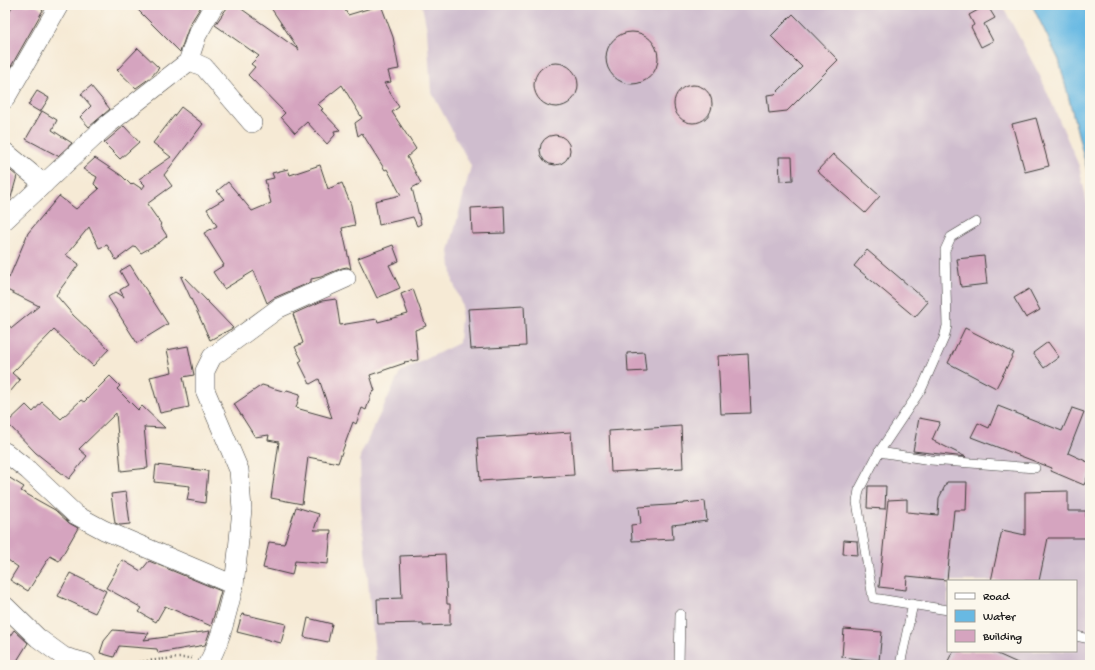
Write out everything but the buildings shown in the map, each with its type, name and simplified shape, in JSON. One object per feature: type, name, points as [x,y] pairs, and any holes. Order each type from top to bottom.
[{"type":"street","points":[[5,99],[59,5]]},
{"type":"street","points":[[5,220],[107,125],[188,62],[196,35],[214,5]]},
{"type":"street","points":[[188,62],[193,62],[204,67],[252,123]]},
{"type":"street","points":[[5,152],[44,184]]},
{"type":"street","points":[[209,662],[226,618],[234,584],[242,509],[240,470],[205,390],[205,372],[212,357],[279,308],[346,278]]},
{"type":"street","points":[[5,452],[28,470],[76,515],[104,530],[234,584]]},
{"type":"street","points":[[5,606],[38,638],[64,657],[86,663]]},
{"type":"lane","points":[[947,610],[873,598],[858,502],[859,490],[879,452],[922,388],[944,338],[947,326],[945,250],[951,237],[976,222]]},
{"type":"lane","points":[[879,452],[931,460],[1035,468]]},
{"type":"lane","points":[[900,665],[913,604]]},
{"type":"lane","points":[[679,665],[680,614]]},
{"type":"lane","points":[[1077,636],[1090,639]]},
{"type":"path","points":[[86,663],[115,664],[175,658],[209,662]]},
{"type":"shaded area","points":[[422,5],[1002,5],[1041,78],[1079,166],[1090,216],[1090,665],[376,665],[361,508],[360,456],[400,372],[459,343],[462,306],[453,282],[449,251],[471,166],[431,91],[427,30]]},
{"type":"water","points":[[1032,5],[1090,5],[1090,181],[1059,60]]}]
